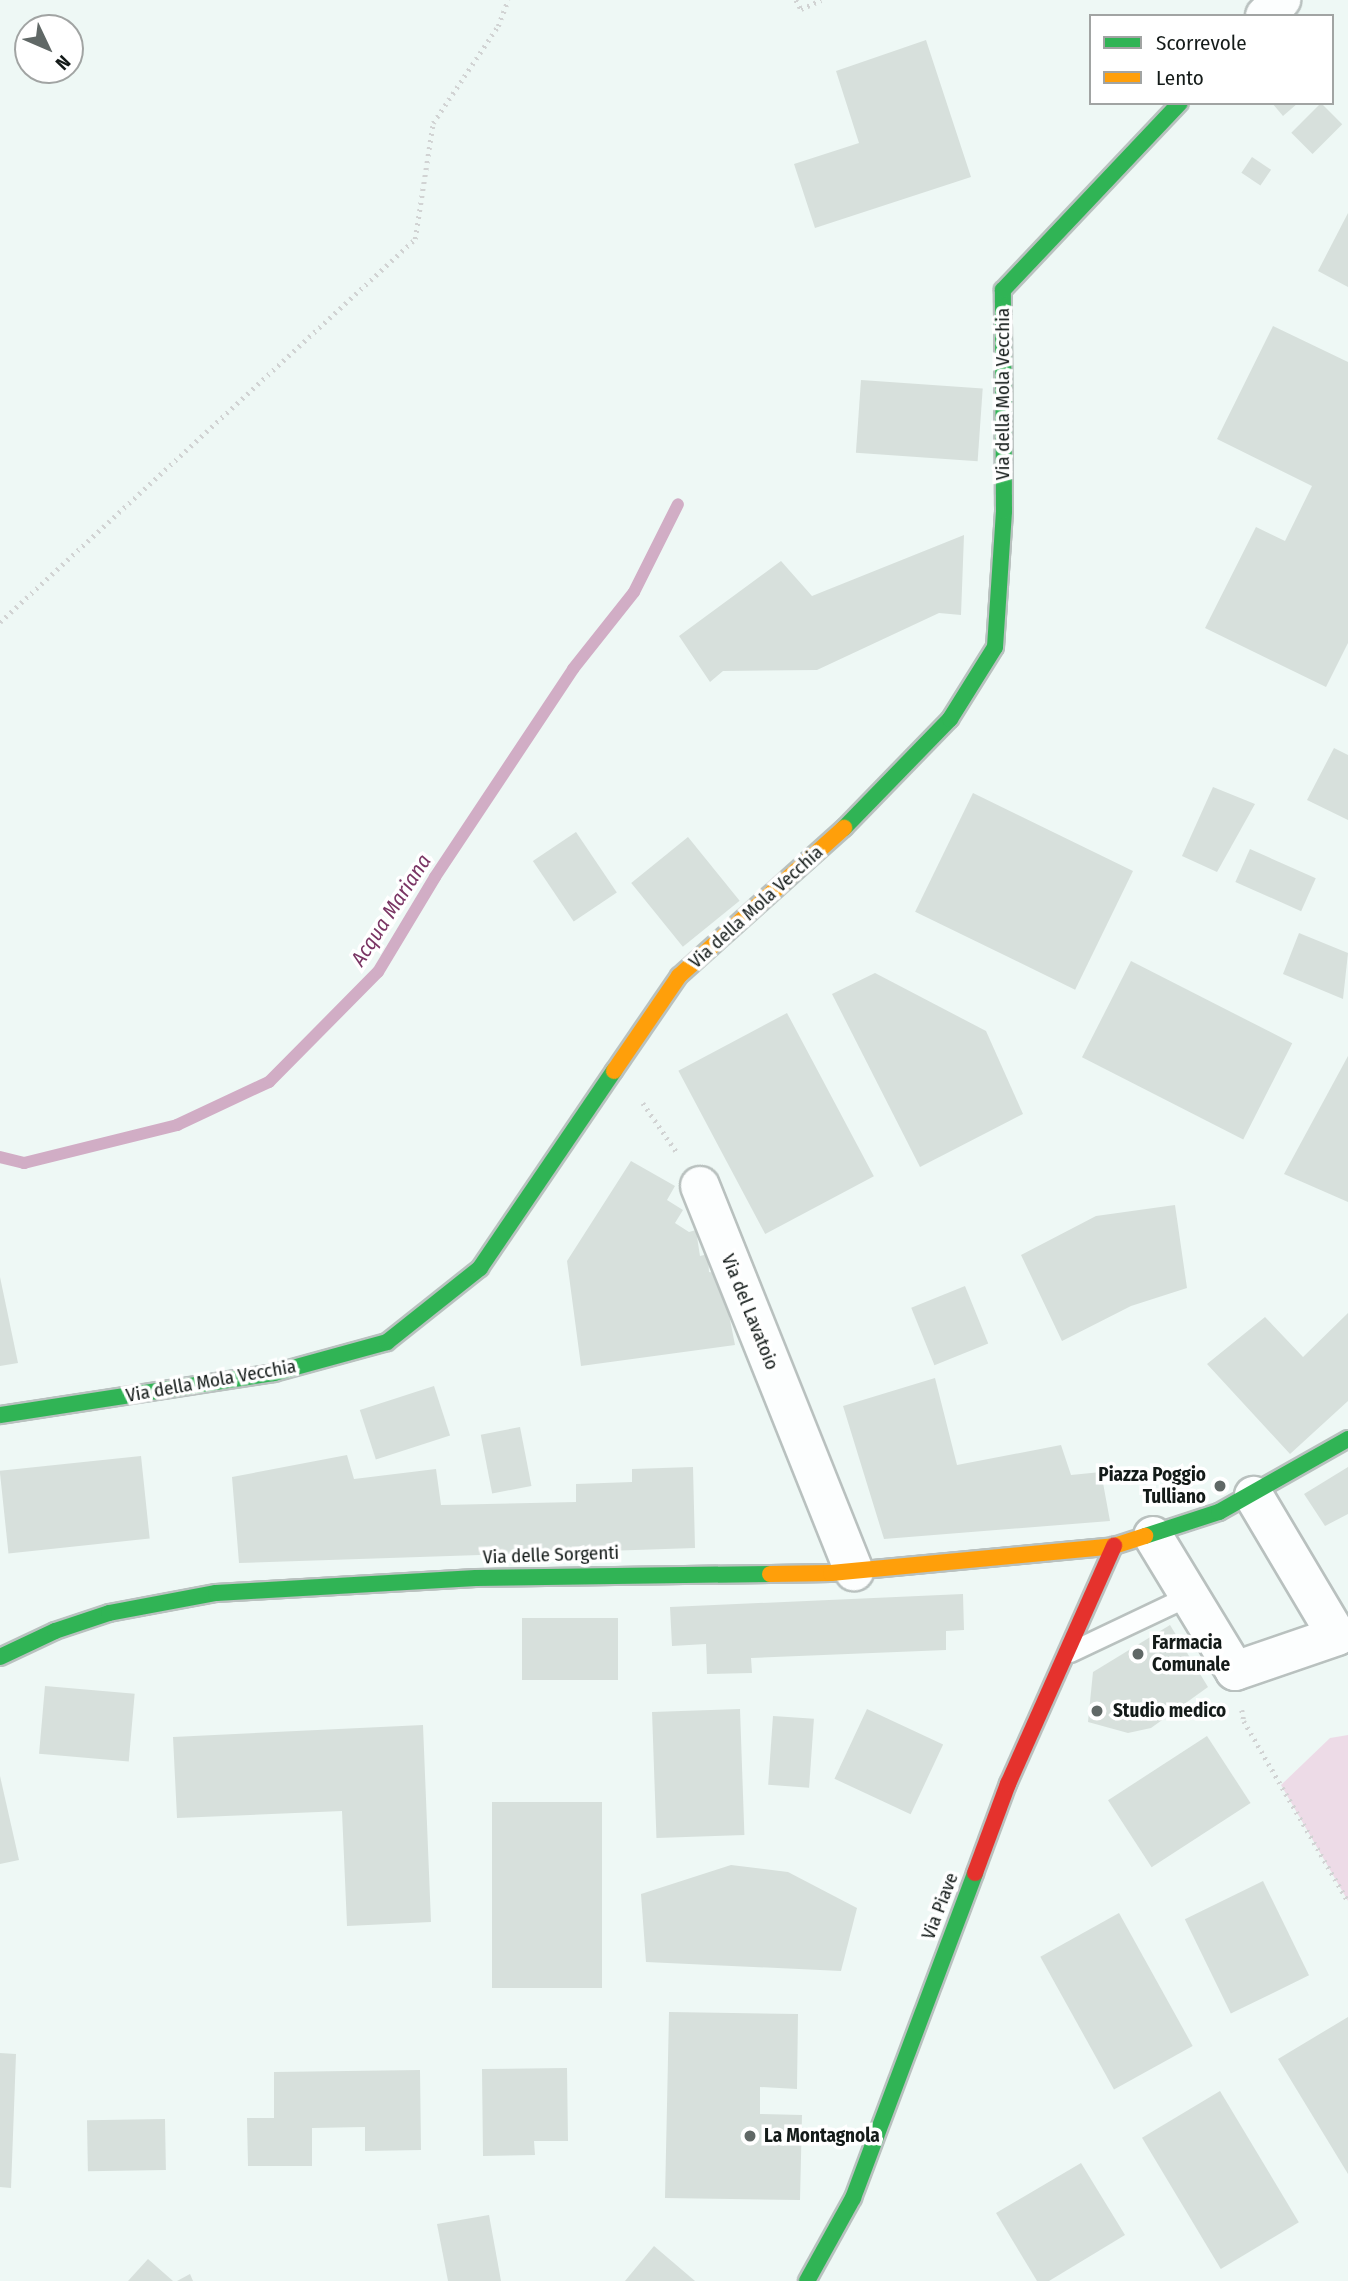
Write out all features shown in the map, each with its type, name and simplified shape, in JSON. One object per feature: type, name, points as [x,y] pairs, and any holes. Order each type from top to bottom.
[{"type":"street","points":[[1267,14],[1281,0]]},
{"type":"street","name":"Via della Mola Vecchia","points":[[0,1415],[274,1373],[387,1342],[480,1268],[679,976],[838,834],[950,719],[996,647],[1004,511],[1003,290],[1178,105]]},
{"type":"street","name":"Via del Lavatoio","points":[[700,1186],[854,1571]]},
{"type":"street","name":"Via delle Sorgenti","points":[[0,1657],[55,1631],[108,1613],[216,1593],[490,1578],[854,1571],[1114,1546],[1153,1536],[1254,1496],[1348,1439]]},
{"type":"street","points":[[1153,1536],[1235,1671],[1342,1644],[1254,1496]]},
{"type":"street","name":"Via Piave","points":[[807,2281],[853,2198],[1008,1784],[1114,1546]]},
{"type":"lane","points":[[1069,1652],[1188,1596]]},
{"type":"path","points":[[0,622],[415,239],[433,123],[498,26],[508,0]]},
{"type":"path","points":[[796,0],[801,9],[821,0]]},
{"type":"path","points":[[619,1067],[700,1186]]},
{"type":"path","points":[[1235,1671],[1244,1721],[1348,1901]]},
{"type":"shaded area","points":[[1348,1735],[1348,1901],[1281,1785],[1330,1738]]},
{"type":"building","points":[[926,40],[971,177],[815,228],[794,164],[859,143],[836,71]]},
{"type":"building","points":[[1274,105],[1296,105],[1283,116]]},
{"type":"building","points":[[1319,105],[1323,105],[1342,124],[1313,154],[1291,133]]},
{"type":"building","points":[[1252,157],[1271,170],[1260,186],[1241,173]]},
{"type":"building","points":[[1348,213],[1348,287],[1318,271]]},
{"type":"building","points":[[1273,326],[1348,362],[1348,643],[1326,687],[1205,628],[1256,527],[1285,541],[1312,486],[1217,439]]},
{"type":"building","points":[[861,380],[983,389],[978,461],[856,453]]},
{"type":"building","points":[[964,535],[961,615],[939,613],[817,670],[723,671],[710,682],[679,636],[781,561],[812,596]]},
{"type":"building","points":[[1334,748],[1348,755],[1348,820],[1307,800]]},
{"type":"building","points":[[1213,787],[1255,804],[1217,872],[1182,856]]},
{"type":"building","points":[[973,793],[1133,871],[1075,990],[915,912]]},
{"type":"building","points":[[576,832],[617,893],[574,922],[533,861]]},
{"type":"building","points":[[688,837],[740,901],[683,947],[631,883]]},
{"type":"building","points":[[1250,849],[1316,878],[1301,911],[1235,882]]},
{"type":"building","points":[[1299,933],[1348,953],[1343,999],[1283,974]]},
{"type":"building","points":[[1131,961],[1292,1043],[1243,1139],[1082,1057]]},
{"type":"building","points":[[875,973],[986,1031],[1023,1114],[920,1167],[832,994]]},
{"type":"building","points":[[787,1013],[874,1176],[765,1234],[678,1071]]},
{"type":"building","points":[[1348,1056],[1348,1202],[1284,1174]]},
{"type":"building","points":[[631,1161],[675,1186],[667,1200],[683,1210],[675,1223],[689,1232],[696,1230],[700,1256],[708,1254],[709,1272],[721,1274],[735,1345],[581,1366],[567,1261]]},
{"type":"building","points":[[1175,1205],[1187,1288],[1131,1306],[1062,1341],[1021,1255],[1096,1216]]},
{"type":"building","points":[[0,1277],[18,1363],[0,1366]]},
{"type":"building","points":[[965,1286],[988,1343],[934,1365],[911,1308]]},
{"type":"building","points":[[1348,1313],[1348,1401],[1290,1454],[1207,1364],[1265,1317],[1303,1357]]},
{"type":"building","points":[[935,1378],[957,1465],[1061,1445],[1071,1475],[1101,1472],[1110,1521],[884,1539],[843,1406]]},
{"type":"building","points":[[434,1386],[450,1435],[376,1460],[360,1410]]},
{"type":"building","points":[[520,1427],[531,1486],[492,1494],[481,1435]]},
{"type":"building","points":[[347,1455],[354,1479],[436,1469],[441,1505],[576,1502],[576,1484],[632,1482],[632,1469],[693,1467],[695,1548],[239,1563],[232,1477]]},
{"type":"building","points":[[141,1456],[150,1539],[8,1553],[0,1471]]},
{"type":"building","points":[[1348,1467],[1348,1514],[1325,1526],[1304,1494]]},
{"type":"building","points":[[963,1594],[964,1630],[946,1631],[946,1650],[751,1658],[752,1673],[707,1674],[706,1644],[672,1646],[670,1607]]},
{"type":"building","points":[[522,1618],[618,1618],[618,1680],[522,1680]]},
{"type":"building","points":[[1170,1625],[1208,1687],[1151,1728],[1128,1733],[1088,1722],[1093,1672]]},
{"type":"building","points":[[45,1686],[135,1694],[129,1762],[39,1754]]},
{"type":"building","points":[[740,1709],[744,1835],[656,1838],[652,1712]]},
{"type":"building","points":[[867,1709],[943,1744],[911,1814],[834,1779]]},
{"type":"building","points":[[773,1716],[814,1719],[809,1788],[768,1785]]},
{"type":"building","points":[[423,1725],[431,1922],[347,1926],[342,1811],[177,1818],[173,1737]]},
{"type":"building","points":[[1207,1736],[1251,1803],[1152,1867],[1108,1800]]},
{"type":"building","points":[[0,1776],[19,1860],[0,1864]]},
{"type":"building","points":[[492,1802],[602,1802],[602,1988],[492,1988]]},
{"type":"building","points":[[731,1865],[788,1872],[857,1908],[841,1971],[646,1962],[641,1894]]},
{"type":"building","points":[[1263,1881],[1309,1975],[1231,2014],[1185,1919]]},
{"type":"building","points":[[1119,1913],[1193,2046],[1114,2090],[1040,1957]]},
{"type":"building","points":[[669,2012],[798,2014],[797,2089],[760,2087],[760,2114],[802,2115],[800,2200],[665,2198]]},
{"type":"building","points":[[1348,2017],[1348,2174],[1278,2059]]},
{"type":"building","points":[[0,2053],[16,2054],[11,2188],[0,2187]]},
{"type":"building","points":[[567,2068],[568,2141],[534,2141],[535,2155],[483,2156],[482,2069]]},
{"type":"building","points":[[420,2070],[421,2150],[365,2151],[365,2127],[312,2128],[312,2166],[248,2166],[247,2118],[274,2118],[274,2072]]},
{"type":"building","points":[[1220,2091],[1299,2222],[1221,2269],[1142,2138]]},
{"type":"building","points":[[165,2119],[166,2170],[88,2171],[87,2120]]},
{"type":"building","points":[[1081,2163],[1125,2235],[1049,2281],[1037,2281],[996,2213]]},
{"type":"building","points":[[489,2215],[501,2281],[448,2281],[437,2224]]},
{"type":"building","points":[[654,2246],[695,2281],[625,2281]]},
{"type":"building","points":[[148,2259],[173,2281],[128,2281]]},
{"type":"building","points":[[190,2274],[193,2281],[177,2281]]},
{"type":"waterway","name":"Acqua Mariana","points":[[0,1157],[24,1163],[177,1125],[269,1082],[378,972],[435,877],[573,669],[634,592],[678,504]]},
{"type":"traffic: fast","points":[[844,828],[950,719],[995,647],[1004,511],[1003,290],[1178,105]]},
{"type":"traffic: fast","points":[[0,1415],[274,1373],[387,1342],[480,1268],[614,1071]]},
{"type":"traffic: fast","points":[[1145,1536],[1219,1512],[1348,1439]]},
{"type":"traffic: fast","points":[[0,1657],[55,1631],[109,1613],[216,1593],[476,1578],[770,1574]]},
{"type":"traffic: fast","points":[[807,2281],[853,2198],[975,1873]]},
{"type":"traffic: slow","points":[[614,1071],[679,976],[844,828]]},
{"type":"traffic: slow","points":[[770,1574],[831,1573],[1114,1546],[1145,1536]]},
{"type":"traffic: jam","points":[[975,1873],[1008,1784],[1114,1546]]},
{"type":"place","name":"Piazza Poggio Tulliano","points":[[1220,1486]]},
{"type":"place","name":"Farmacia Comunale","points":[[1138,1654]]},
{"type":"place","name":"Studio medico","points":[[1097,1711]]},
{"type":"place","name":"La Montagnola","points":[[750,2136]]}]
